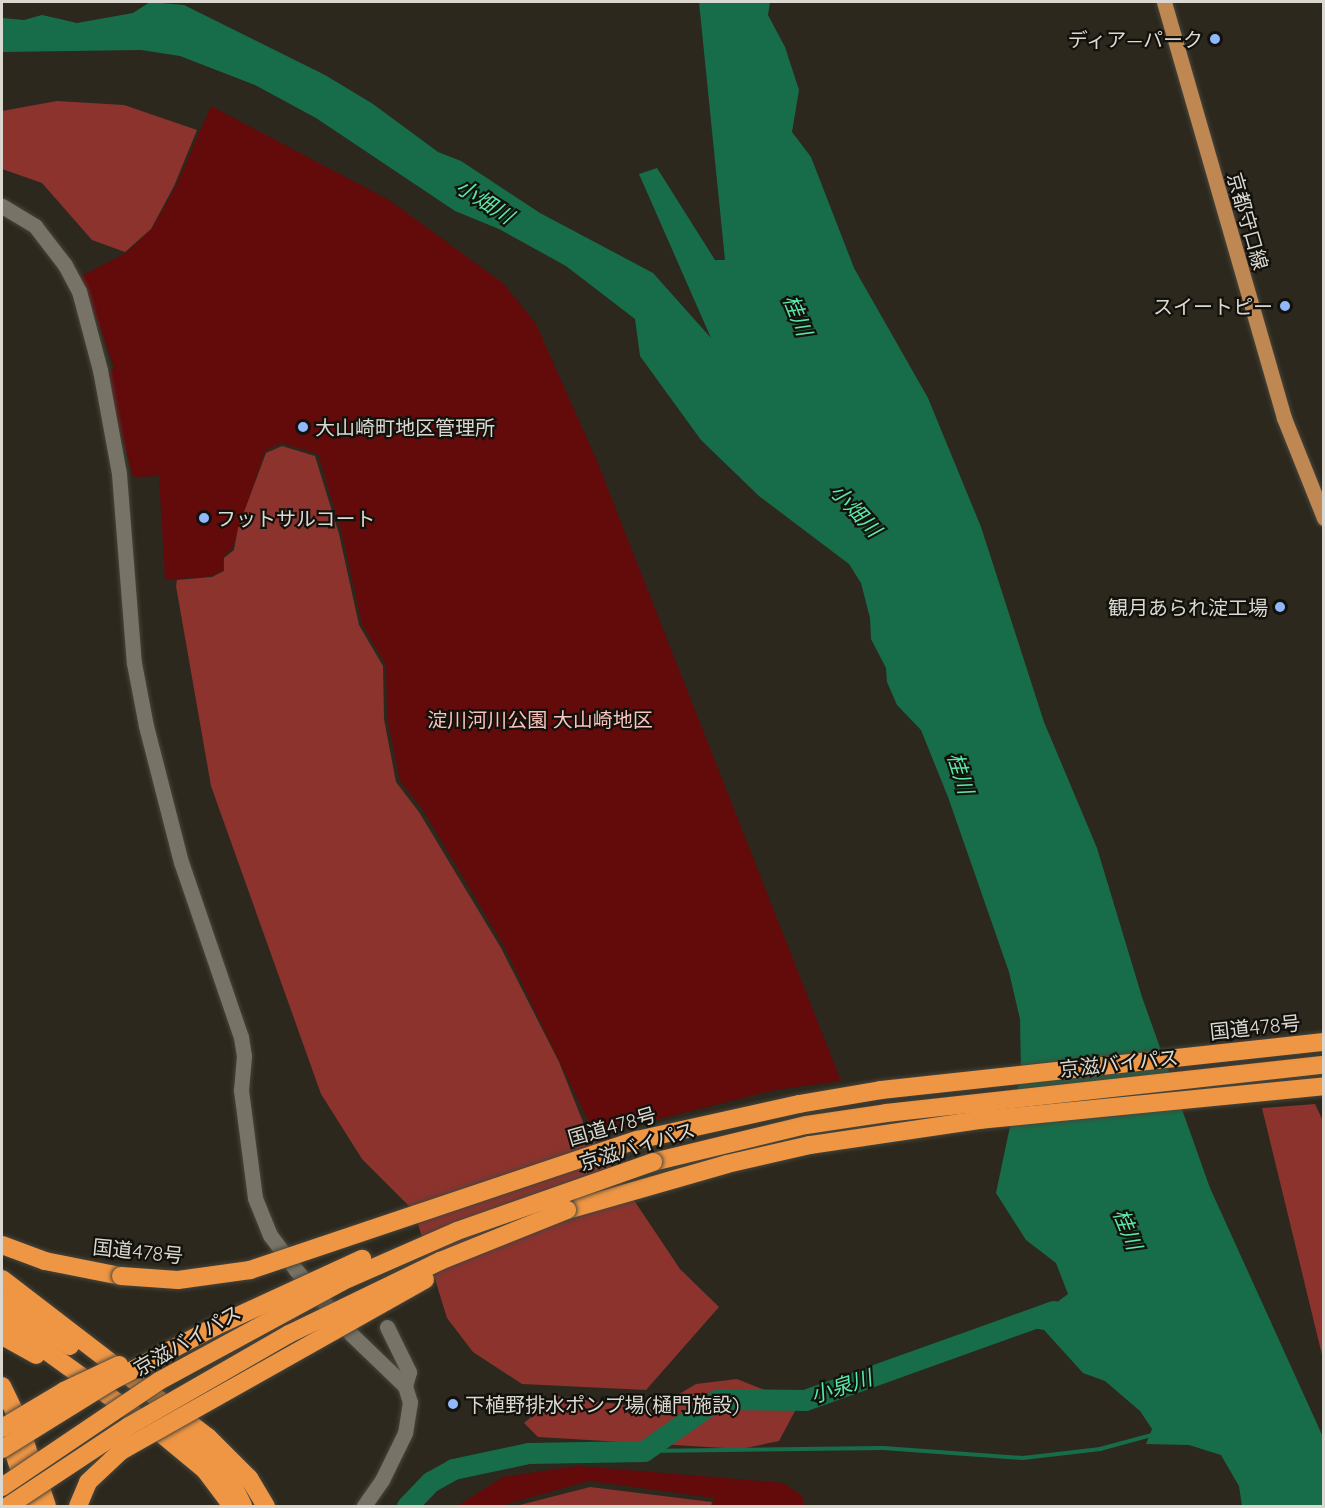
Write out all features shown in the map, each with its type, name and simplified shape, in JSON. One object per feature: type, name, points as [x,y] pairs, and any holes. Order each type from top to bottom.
[{"type":"highway","name":"国道478号","points":[[2,1245],[45,1261],[121,1276],[178,1280],[250,1270],[627,1143],[798,1104],[881,1090],[1323,1042]]},
{"type":"highway","name":"京滋バイパス","points":[[2,1487],[178,1370],[343,1281],[495,1216],[653,1162],[806,1125],[886,1113],[1323,1065]]},
{"type":"highway","points":[[8,1506],[39,1484],[194,1387],[289,1334],[440,1261],[567,1210],[727,1164],[810,1145],[980,1120],[1323,1086]]},
{"type":"highway","points":[[2,1428],[98,1375],[216,1326],[328,1274],[453,1223],[591,1176],[653,1162]]},
{"type":"highway","points":[[78,1506],[97,1471],[143,1438],[409,1288],[567,1210]]},
{"type":"highway","points":[[2,1279],[230,1457],[266,1506]]},
{"type":"highway","points":[[5,1309],[107,1360]]},
{"type":"highway","points":[[5,1309],[96,1386],[179,1449],[211,1477],[232,1506]]},
{"type":"highway","points":[[5,1309],[71,1347],[207,1454],[230,1479],[243,1506]]},
{"type":"highway","points":[[2,1449],[110,1382],[216,1326]]},
{"type":"highway","points":[[2,1336],[96,1386]]},
{"type":"highway","points":[[2,1386],[15,1413],[47,1506]]},
{"type":"highway","points":[[2,1418],[31,1506]]},
{"type":"highway","points":[[179,1449],[209,1485],[216,1506]]},
{"type":"highway","points":[[13,1506],[39,1484]]},
{"type":"main road","name":"京都守口線","points":[[1164,2],[1284,418],[1323,518]]},
{"type":"street","points":[[2,206],[35,226],[50,242],[79,291],[110,410],[134,663],[146,726],[181,862],[245,1042],[241,1090],[255,1198],[262,1217],[296,1270],[351,1334],[405,1386],[410,1402],[405,1433],[382,1480],[364,1506]]},
{"type":"street","points":[[387,1327],[409,1372],[405,1386]]},
{"type":"green space","name":"淀川河川公園 大山崎地区","points":[[211,106],[389,200],[504,284],[536,324],[597,461],[841,1081],[775,1090],[595,1135],[505,948],[423,810],[400,781],[387,717],[386,665],[362,624],[342,534],[318,454],[281,443],[265,451],[232,549],[223,557],[223,570],[212,576],[165,580],[159,476],[133,477],[106,377],[114,367],[81,276],[126,253],[152,229],[176,186]]},
{"type":"green space","points":[[578,1466],[784,1483],[803,1497],[803,1506],[714,1506],[714,1498],[589,1481],[500,1506],[457,1506],[503,1477]]},
{"type":"shaded area","points":[[57,101],[124,105],[197,130],[174,186],[151,229],[125,252],[92,240],[42,183],[2,169],[2,111]]},
{"type":"shaded area","points":[[282,446],[315,456],[339,534],[359,625],[383,666],[384,719],[396,782],[419,812],[501,948],[559,1062],[585,1127],[680,1269],[719,1307],[646,1390],[522,1384],[473,1352],[447,1318],[414,1211],[362,1159],[321,1094],[211,786],[176,586],[177,580],[212,577],[224,571],[224,558],[234,550],[238,528],[266,453]]},
{"type":"shaded area","points":[[1315,1104],[1324,1123],[1323,1359],[1262,1108]]},
{"type":"shaded area","points":[[737,1379],[777,1395],[795,1411],[779,1441],[741,1449],[538,1437],[524,1423],[556,1396],[654,1409],[696,1384]]},
{"type":"shaded area","points":[[590,1487],[712,1502],[711,1506],[516,1506]]},
{"type":"water","points":[[150,2],[184,5],[325,75],[373,104],[438,152],[461,161],[540,213],[653,273],[711,338],[639,174],[657,168],[715,260],[725,260],[699,2],[770,2],[768,15],[785,47],[799,90],[792,132],[811,157],[854,268],[928,398],[981,527],[1044,722],[1097,848],[1142,997],[1210,1188],[1323,1437],[1323,1506],[1242,1506],[1239,1486],[1221,1455],[1189,1445],[1146,1444],[1152,1429],[1140,1411],[1105,1381],[1083,1373],[1044,1330],[1028,1327],[1025,1314],[1056,1303],[1068,1294],[1056,1263],[1026,1240],[996,1193],[1021,1074],[1020,1019],[1009,972],[948,797],[921,730],[897,705],[887,682],[886,668],[871,639],[870,618],[861,583],[849,564],[759,496],[701,440],[640,356],[635,319],[566,266],[499,229],[455,211],[316,118],[255,85],[180,56],[141,50],[2,52],[2,18],[24,20],[42,15],[77,23],[133,13]]},
{"type":"waterway","name":"小泉川","points":[[407,1506],[430,1482],[453,1469],[528,1453],[644,1451],[718,1399],[805,1400],[1054,1311]]},
{"type":"waterway","points":[[644,1451],[883,1448],[1023,1458],[1100,1449],[1152,1435]]},
{"type":"place","name":"ディア―パーク","points":[[1215,39]]},
{"type":"place","name":"スイートピー","points":[[1285,306]]},
{"type":"place","name":"大山崎町地区管理所","points":[[303,427]]},
{"type":"place","name":"フットサルコート","points":[[204,518]]},
{"type":"place","name":"観月あられ淀工場","points":[[1280,607]]},
{"type":"place","name":"下植野排水ポンプ場(樋門施設)","points":[[453,1404]]},
{"type":"water label","name":"小畑川","points":[[485,201]]},
{"type":"water label","name":"桂川","points":[[798,315]]},
{"type":"water label","name":"小畑川","points":[[856,510]]},
{"type":"water label","name":"桂川","points":[[961,773]]},
{"type":"water label","name":"桂川","points":[[1128,1229]]}]
